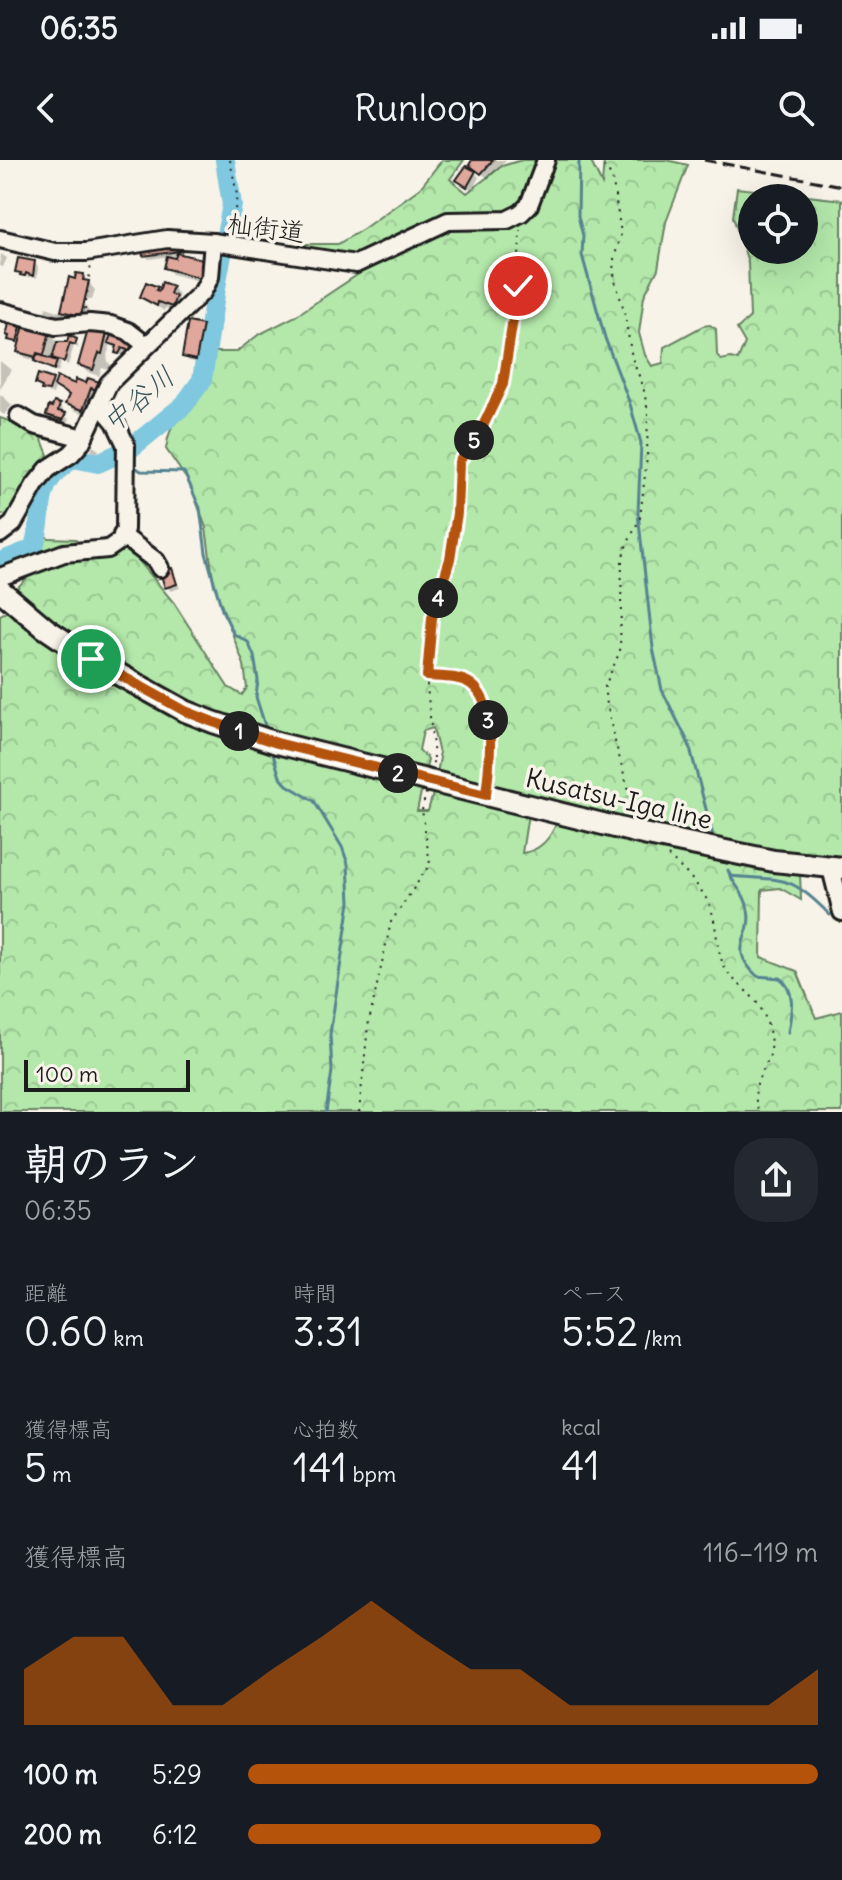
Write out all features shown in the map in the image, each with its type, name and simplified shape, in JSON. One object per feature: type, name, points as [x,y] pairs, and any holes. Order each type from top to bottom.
[{"type":"main road","name":"Kusatsu-Iga line","points":[[3,593],[91,659],[185,711],[277,743],[652,835],[774,861],[836,868]]},
{"type":"street","points":[[521,213],[529,205],[546,160]]},
{"type":"street","name":"杣街道","points":[[0,534],[13,524],[42,477],[71,454],[83,438],[109,383],[203,291],[221,243],[356,264],[448,221],[507,220],[521,213]]},
{"type":"street","points":[[0,239],[55,252],[91,251],[167,239],[221,243]]},
{"type":"street","points":[[0,311],[56,326],[111,325],[128,331],[146,345]]},
{"type":"street","points":[[3,593],[64,553],[108,549],[117,544],[122,535],[125,529],[126,450],[115,422],[99,403]]},
{"type":"street","points":[[19,416],[34,425],[83,438]]},
{"type":"street","points":[[122,535],[156,561],[160,568]]},
{"type":"street","points":[[836,868],[842,912]]},
{"type":"path","points":[[221,243],[237,195],[230,160]]},
{"type":"path","points":[[599,160],[612,177],[615,191],[621,233],[613,263],[615,281],[648,412],[640,518],[622,561],[620,651],[605,686],[605,694],[627,785],[643,821],[663,849],[695,882],[709,904],[723,965],[767,1016],[772,1048],[757,1080],[755,1102],[759,1112]]},
{"type":"path","points":[[359,1112],[368,1026],[391,922],[430,864],[422,810],[434,758],[427,676],[432,618],[450,559],[459,462],[482,428],[503,384],[518,286],[521,213]]},
{"type":"path","points":[[82,324],[91,275],[91,251]]},
{"type":"path","points":[[427,676],[460,679],[472,684],[481,697],[491,734],[486,795]]},
{"type":"green space","points":[[442,160],[464,160],[450,179],[467,193],[502,166],[522,160],[590,160],[602,184],[604,160],[666,160],[688,165],[666,222],[658,269],[644,296],[639,333],[645,355],[652,366],[663,363],[664,347],[710,325],[716,329],[717,355],[721,360],[738,360],[745,343],[737,329],[750,317],[748,264],[818,264],[818,197],[842,200],[842,858],[803,856],[801,900],[780,888],[762,890],[761,957],[797,971],[816,1018],[842,1011],[842,1112],[0,1112],[0,615],[8,611],[42,637],[15,590],[23,582],[38,569],[71,556],[107,549],[130,550],[174,603],[228,687],[242,695],[247,688],[244,665],[214,585],[206,528],[190,484],[166,449],[170,432],[209,352],[236,352],[258,335],[294,317],[363,271],[360,260],[311,250],[304,244],[338,244],[420,188]],"holes":[[[433,728],[440,758],[436,778],[558,819],[553,831],[545,842],[522,853],[528,814],[434,790],[428,811],[417,811],[428,759],[419,750],[423,731]]]},
{"type":"green space","points":[[738,188],[738,232],[733,217]]},
{"type":"green space","points":[[0,418],[38,430],[48,455],[28,495],[7,515],[0,514]]},
{"type":"green space","points":[[40,533],[49,538],[75,539],[77,542],[69,548],[0,574],[0,557],[30,547]]},
{"type":"building","points":[[472,160],[493,160],[481,174],[469,165]]},
{"type":"building","points":[[466,166],[476,171],[467,187],[456,180]]},
{"type":"building","points":[[178,245],[181,251],[143,256],[141,247]]},
{"type":"building","points":[[177,253],[205,260],[201,278],[164,268],[167,256],[175,258]]},
{"type":"building","points":[[18,258],[35,261],[33,276],[15,272]]},
{"type":"building","points":[[76,273],[84,274],[83,280],[89,281],[81,316],[61,311],[69,277],[75,279]]},
{"type":"building","points":[[146,282],[158,287],[156,290],[159,291],[162,282],[173,286],[170,294],[176,296],[172,307],[158,302],[157,306],[140,297]]},
{"type":"building","points":[[10,320],[22,323],[17,342],[8,340],[9,336],[6,335]]},
{"type":"building","points":[[188,322],[203,325],[196,360],[182,357]]},
{"type":"building","points":[[24,325],[50,331],[44,355],[37,353],[36,357],[17,352]]},
{"type":"building","points":[[88,330],[107,333],[102,354],[99,353],[93,370],[78,365]]},
{"type":"building","points":[[112,332],[134,339],[130,351],[122,348],[119,354],[115,353],[117,346],[108,343]]},
{"type":"building","points":[[69,335],[77,339],[75,345],[70,343],[64,362],[52,358],[57,342],[67,342]]},
{"type":"building","points":[[37,354],[57,361],[54,370],[34,361]]},
{"type":"building","points":[[38,374],[53,379],[49,391],[41,390],[42,387],[35,384]]},
{"type":"building","points":[[57,377],[75,384],[76,379],[86,383],[88,378],[100,382],[97,390],[91,388],[83,410],[65,404],[69,395],[54,386]]},
{"type":"building","points":[[54,402],[60,404],[58,411],[66,413],[63,420],[46,415]]},
{"type":"building","points":[[172,568],[177,584],[165,588],[160,572]]},
{"type":"waterway","name":"中谷川","points":[[0,562],[33,549],[45,488],[60,468],[74,458],[98,463],[131,448],[184,405],[202,380],[232,205],[225,160]]},
{"type":"waterway","points":[[579,160],[578,216],[583,236],[582,255],[605,338],[641,443],[638,513],[653,648],[662,690],[689,744],[713,836]]},
{"type":"waterway","points":[[134,453],[135,467],[141,471],[184,472],[200,508],[206,553],[222,610],[234,634],[248,642],[254,656],[258,680],[256,697],[267,732]]},
{"type":"waterway","points":[[272,751],[280,777],[287,785],[314,801],[342,847],[348,864],[350,902],[330,1034],[332,1071],[326,1112]]},
{"type":"waterway","points":[[728,870],[748,910],[743,957],[757,976],[780,978],[789,989],[792,1003],[788,1032]]},
{"type":"waterway","points":[[730,876],[785,882],[805,892],[830,915]]},
{"type":"railway","points":[[704,160],[842,186]]},
{"type":"route","points":[[91,659],[185,711],[213,722],[277,743],[486,795],[491,734],[481,697],[472,684],[460,679],[427,676],[428,655],[432,618],[450,559],[457,513],[459,462],[482,428],[503,384],[518,286]]}]
